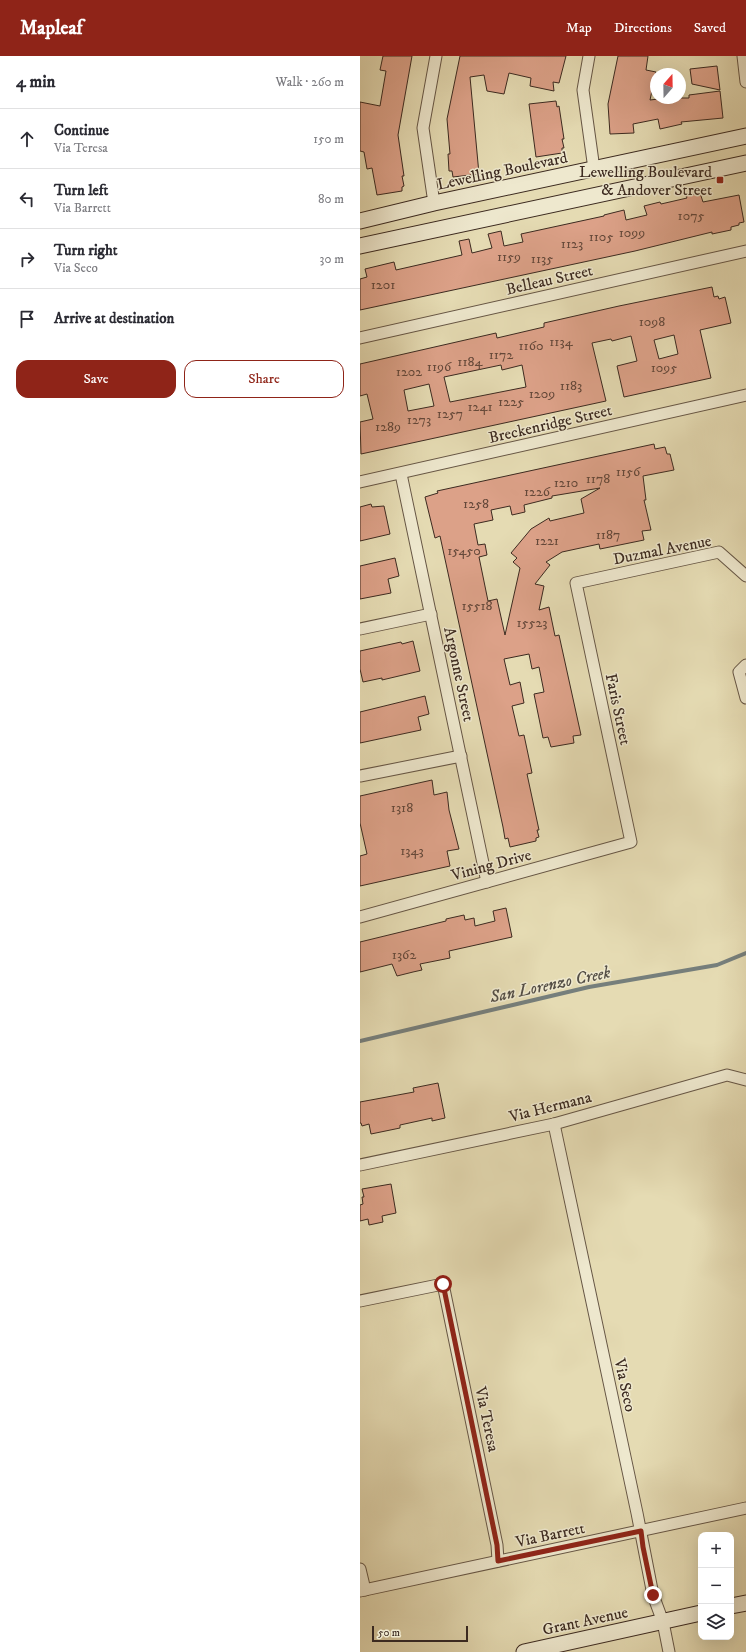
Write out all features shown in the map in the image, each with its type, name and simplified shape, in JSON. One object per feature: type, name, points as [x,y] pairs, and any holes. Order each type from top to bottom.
[{"type":"main road","name":"Lewelling Boulevard","points":[[360,221],[434,203],[746,136]]},
{"type":"main road","points":[[360,246],[746,163]]},
{"type":"main road","points":[[734,1605],[746,1603]]},
{"type":"main road","name":"Grant Avenue","points":[[524,1652],[698,1614]]},
{"type":"street","points":[[434,203],[423,128],[436,56]]},
{"type":"street","points":[[589,56],[583,90],[594,169]]},
{"type":"street","points":[[744,56],[746,82]]},
{"type":"street","name":"Belleau Street","points":[[360,338],[746,251]]},
{"type":"street","name":"Breckenridge Street","points":[[360,482],[401,474],[746,395]]},
{"type":"street","name":"Argonne Street","points":[[401,474],[487,882]]},
{"type":"street","name":"Duzmal Avenue","points":[[576,583],[719,552],[746,576]]},
{"type":"street","name":"Faris Street","points":[[576,583],[631,842]]},
{"type":"street","points":[[360,629],[431,614]]},
{"type":"street","points":[[746,665],[740,672],[746,698]]},
{"type":"street","points":[[360,776],[461,756]]},
{"type":"street","name":"Vining Drive","points":[[360,917],[631,842]]},
{"type":"street","name":"Via Hermana","points":[[360,1165],[554,1124],[727,1075],[746,1080]]},
{"type":"street","name":"Via Seco","points":[[554,1124],[641,1531],[653,1595],[662,1622],[669,1652]]},
{"type":"street","name":"Via Teresa","points":[[360,1302],[443,1284],[497,1545],[498,1561]]},
{"type":"street","name":"Via Barrett","points":[[362,1590],[746,1508]]},
{"type":"street","points":[[360,1569],[362,1590]]},
{"type":"building","points":[[383,56],[412,56],[398,135],[404,186],[402,187],[402,191],[377,195],[372,168],[367,169],[364,152],[360,151],[360,102],[380,106],[386,71],[380,70]]},
{"type":"building","points":[[460,56],[566,56],[559,83],[553,82],[554,91],[530,86],[531,78],[509,73],[504,94],[487,91],[484,75],[470,77],[479,174],[453,177],[452,171],[449,171],[448,154],[450,154],[447,119]]},
{"type":"building","points":[[618,56],[648,56],[646,70],[650,71],[650,104],[686,104],[686,98],[689,98],[689,95],[720,91],[723,118],[681,122],[682,124],[660,129],[658,119],[633,124],[634,133],[610,134],[608,104]]},
{"type":"building","points":[[717,66],[720,90],[692,84],[690,69]]},
{"type":"building","points":[[556,101],[557,107],[559,106],[564,148],[562,148],[562,153],[536,157],[529,104]]},
{"type":"building","points":[[700,193],[703,202],[739,195],[744,222],[731,227],[731,230],[712,234],[712,232],[635,251],[360,310],[360,279],[367,277],[365,269],[394,262],[396,270],[462,255],[459,241],[469,239],[472,253],[492,248],[488,234],[501,231],[504,246],[523,242],[521,234],[604,216],[624,210],[626,220],[647,215],[644,206],[687,198],[686,196]]},
{"type":"building","points":[[712,287],[714,297],[718,296],[719,299],[725,297],[731,323],[700,330],[711,378],[624,397],[617,366],[637,361],[631,336],[612,341],[611,339],[592,343],[606,401],[361,454],[360,422],[373,419],[367,394],[360,396],[360,364],[496,333],[497,338],[544,327],[544,323]],"holes":[[[674,335],[678,354],[659,359],[654,340]],[[501,365],[502,370],[522,365],[526,387],[450,402],[444,377]],[[429,384],[434,406],[408,411],[404,390]]]},
{"type":"building","points":[[654,444],[655,449],[665,447],[667,454],[670,454],[674,470],[643,476],[646,500],[644,500],[651,530],[642,531],[644,540],[600,549],[599,544],[562,552],[546,562],[550,565],[535,584],[544,586],[539,610],[549,607],[555,636],[559,635],[581,735],[573,736],[574,743],[551,747],[548,737],[543,738],[534,694],[544,692],[539,667],[532,669],[529,654],[504,659],[510,685],[520,682],[524,703],[512,706],[519,736],[524,735],[532,773],[527,774],[539,830],[537,830],[539,837],[536,838],[536,841],[510,847],[508,838],[505,839],[440,536],[435,538],[425,497],[438,493],[437,491]],"holes":[[[600,488],[581,499],[584,513],[550,521],[549,518],[531,529],[511,553],[517,558],[513,562],[520,568],[505,635],[497,599],[488,601],[479,557],[487,555],[485,544],[478,545],[474,524],[493,520],[491,510],[510,506],[512,515],[525,512],[524,505],[552,498],[552,496]]]},
{"type":"building","points":[[371,504],[372,507],[384,506],[390,534],[360,541],[360,507]]},
{"type":"building","points":[[395,558],[399,576],[388,579],[391,593],[360,599],[360,566]]},
{"type":"building","points":[[413,641],[420,671],[382,680],[382,678],[363,682],[360,669],[360,651],[401,642],[402,644]]},
{"type":"building","points":[[425,696],[429,714],[418,717],[421,730],[360,743],[360,712]]},
{"type":"building","points":[[432,780],[434,795],[447,792],[449,810],[459,849],[447,851],[450,866],[360,886],[360,856],[367,854],[360,823],[360,796]]},
{"type":"building","points":[[506,908],[512,937],[449,951],[450,958],[420,964],[422,970],[397,976],[392,964],[360,972],[360,942],[446,921],[446,919],[464,915],[465,920],[474,918],[475,926],[495,921],[493,911]]},
{"type":"building","points":[[438,1083],[445,1118],[432,1121],[432,1118],[400,1125],[400,1128],[371,1134],[369,1124],[362,1126],[360,1123],[360,1102],[414,1092],[413,1088]]},
{"type":"building","points":[[391,1184],[396,1213],[382,1216],[383,1222],[369,1225],[368,1219],[360,1221],[360,1205],[363,1204],[362,1197],[364,1197],[362,1189]]},
{"type":"waterway","name":"San Lorenzo Creek","points":[[360,1041],[589,987],[717,965],[746,953]]},
{"type":"place","name":"Lewelling Boulevard & Andover Street","points":[[720,180]]},
{"type":"route","points":[[443,1284],[497,1545],[498,1561],[641,1531],[653,1595]]}]
